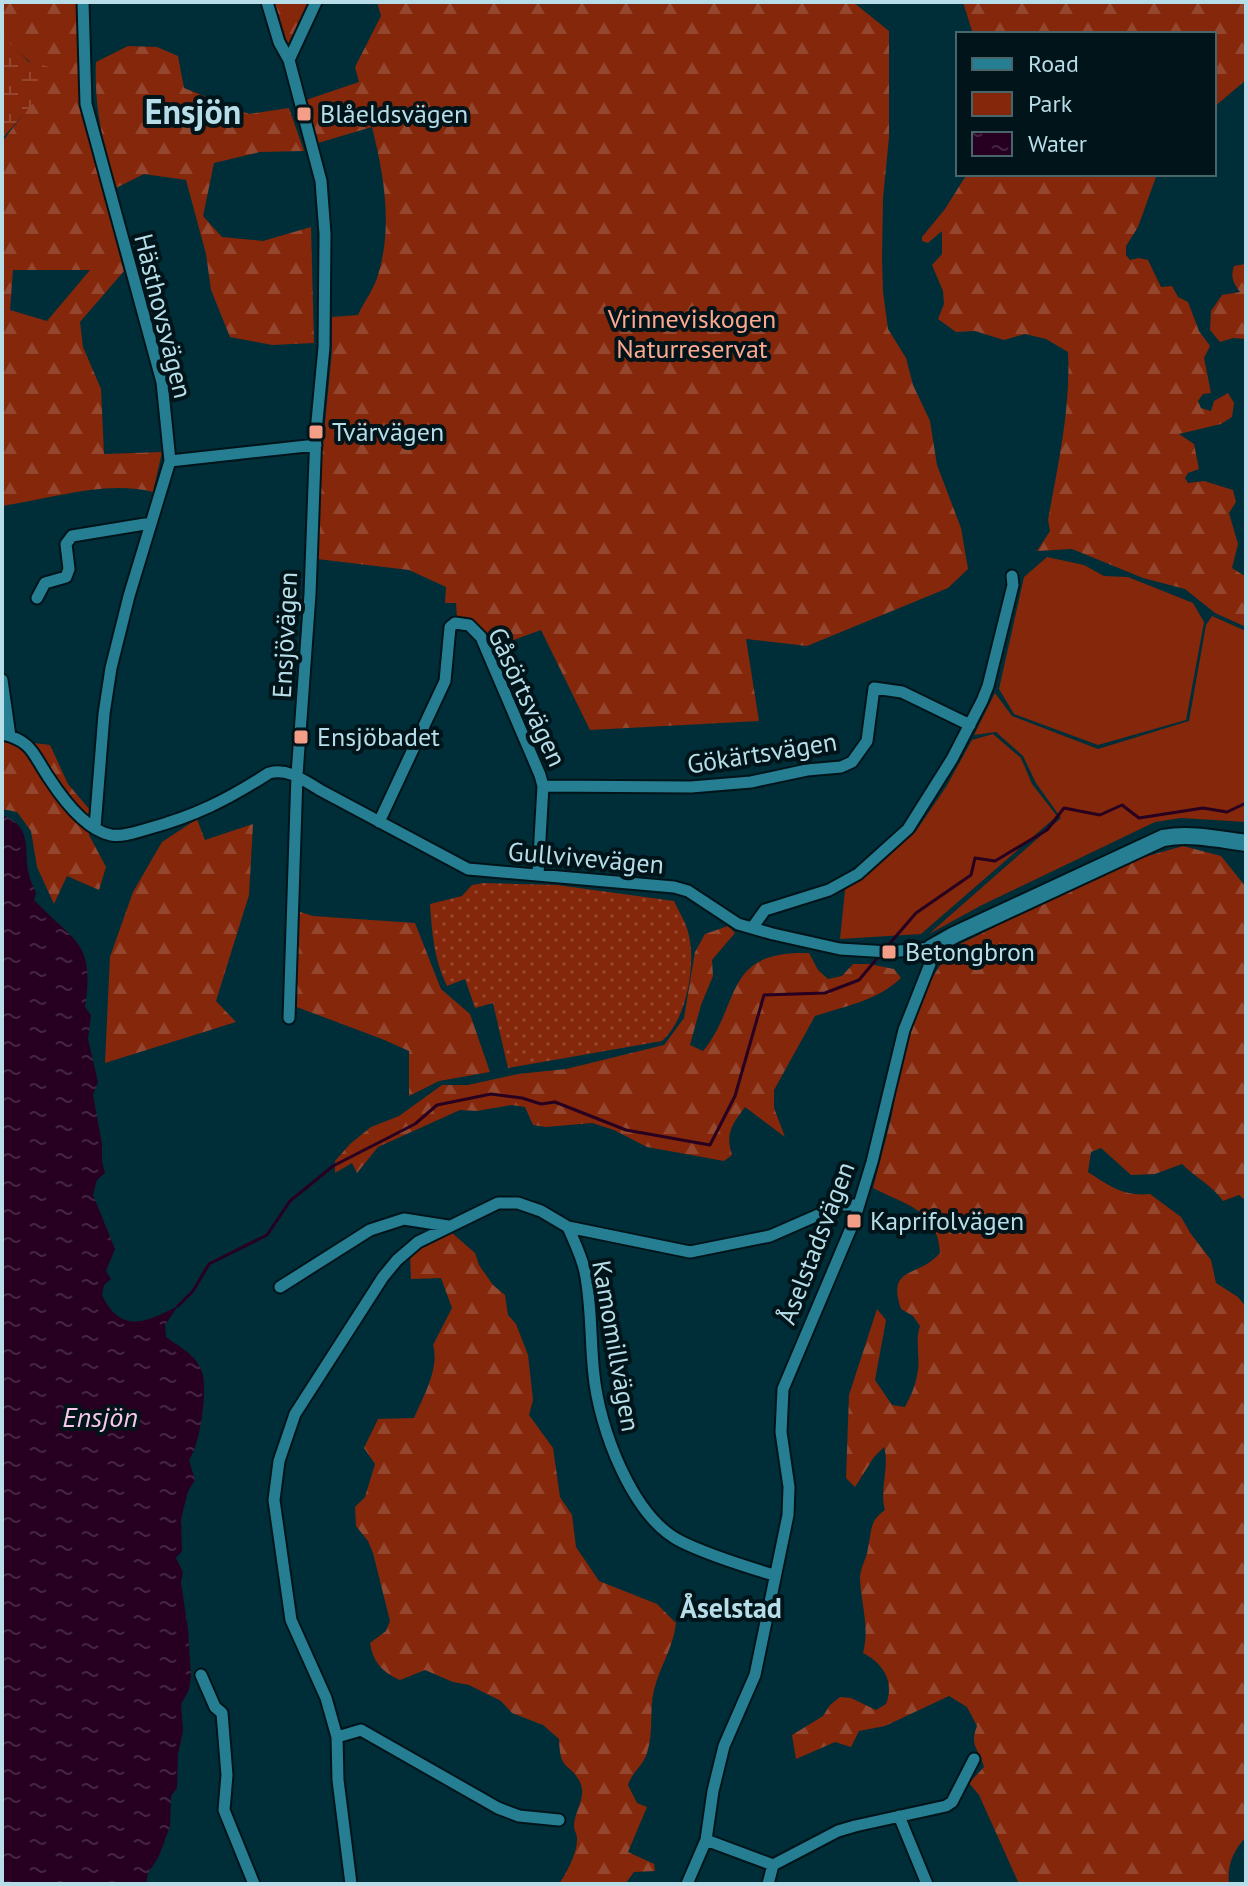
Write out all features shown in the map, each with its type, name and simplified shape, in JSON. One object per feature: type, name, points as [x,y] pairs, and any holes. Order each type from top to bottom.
[{"type":"street","name":"Hästhovsvägen","points":[[83,2],[86,104],[162,382],[170,461],[111,668],[95,827]]},
{"type":"street","points":[[267,2],[279,42],[289,60]]},
{"type":"street","points":[[289,60],[316,2]]},
{"type":"street","name":"Ensjövägen","points":[[289,60],[324,203],[324,347],[297,775],[289,1018]]},
{"type":"street","points":[[170,461],[316,445]]},
{"type":"street","points":[[37,598],[45,583],[66,577],[69,569],[66,544],[72,536],[151,523]]},
{"type":"street","points":[[752,928],[765,910],[829,890],[865,869],[908,829],[939,782],[988,686],[1013,585],[1012,576]]},
{"type":"street","name":"Gåsörtsvägen","points":[[379,822],[445,681],[449,632],[455,623],[469,625],[481,637],[513,706],[543,786],[538,874]]},
{"type":"street","points":[[2,680],[6,735],[36,753],[47,776],[66,800],[95,827],[110,835],[164,825],[221,803],[269,773],[277,771],[297,775]]},
{"type":"street","name":"Gökärtsvägen","points":[[543,786],[691,787],[751,782],[807,770],[841,767],[852,762],[867,741],[874,688],[902,692],[970,725]]},
{"type":"street","name":"Gullvivevägen","points":[[297,775],[468,869],[674,887],[688,891],[724,916],[752,928],[840,949],[889,952],[931,948]]},
{"type":"street","points":[[931,948],[965,929],[1163,838],[1199,836],[1246,843]]},
{"type":"street","name":"Åselstadsvägen","points":[[687,1884],[706,1840],[724,1746],[755,1675],[789,1501],[781,1432],[783,1389],[831,1281],[859,1205],[904,1030],[930,964],[931,948]]},
{"type":"street","points":[[351,1884],[338,1780],[337,1737],[326,1698],[291,1620],[274,1500],[279,1461],[295,1414],[383,1277],[408,1249],[498,1203],[518,1203],[541,1211],[568,1227],[690,1252],[770,1236],[841,1205],[859,1205]]},
{"type":"street","points":[[280,1287],[370,1230],[404,1219],[449,1226]]},
{"type":"street","name":"Kamomillvägen","points":[[568,1227],[585,1271],[594,1379],[601,1411],[616,1460],[634,1493],[665,1531],[680,1542],[774,1575]]},
{"type":"street","points":[[201,1675],[215,1707],[222,1713],[227,1775],[224,1810],[254,1884]]},
{"type":"street","points":[[337,1737],[361,1730],[498,1808],[519,1816],[559,1820]]},
{"type":"street","points":[[768,1884],[773,1865],[838,1831],[940,1808],[952,1802],[974,1759]]},
{"type":"street","points":[[899,1816],[927,1884]]},
{"type":"street","points":[[706,1840],[773,1865]]},
{"type":"green space","points":[[2,2],[79,2],[82,106],[124,271],[80,322],[83,347],[101,389],[104,454],[162,452],[153,492],[97,489],[2,506],[2,142],[50,79],[9,44],[2,55]],"holes":[[[13,270],[90,270],[47,321],[10,310]]]},
{"type":"green space","points":[[271,2],[310,2],[291,44],[283,42]]},
{"type":"green space","name":"Vrinneviskogen Naturreservat","points":[[377,2],[853,2],[889,31],[889,137],[883,198],[882,258],[888,329],[906,358],[913,385],[930,421],[937,465],[961,528],[968,569],[948,588],[807,646],[746,639],[759,721],[590,730],[541,630],[491,648],[472,622],[457,617],[456,603],[445,603],[446,587],[409,570],[317,559],[332,317],[358,315],[378,275],[386,220],[383,182],[372,127],[318,143],[306,100],[359,82],[355,67],[381,16]]},
{"type":"green space","points":[[963,2],[1246,2],[1246,80],[1216,105],[1216,32],[972,32]]},
{"type":"green space","points":[[2,36],[29,62],[54,68],[46,88],[2,139]]},
{"type":"green space","points":[[128,46],[157,47],[178,56],[184,88],[249,114],[289,108],[304,151],[260,152],[214,163],[203,216],[222,237],[263,241],[311,227],[314,343],[272,345],[230,337],[211,290],[206,254],[186,180],[144,174],[116,188],[100,126],[96,62]]},
{"type":"green space","points":[[966,176],[1156,176],[1138,227],[1126,246],[1126,255],[1130,260],[1148,260],[1161,287],[1172,286],[1178,297],[1188,302],[1199,331],[1210,346],[1204,358],[1211,393],[1203,394],[1198,401],[1201,408],[1211,411],[1214,401],[1228,393],[1234,403],[1232,417],[1221,424],[1179,434],[1194,444],[1199,469],[1188,473],[1185,478],[1188,483],[1204,481],[1233,490],[1236,502],[1229,513],[1238,544],[1232,568],[1246,574],[1246,627],[1215,613],[1185,589],[1143,578],[1072,549],[1037,551],[1050,531],[1048,520],[1066,415],[1068,352],[1046,339],[1025,334],[1004,340],[975,331],[956,332],[938,319],[944,304],[943,291],[932,265],[942,254],[942,231],[928,243],[922,241],[922,237]]},
{"type":"green space","points":[[1246,242],[1246,339],[1233,338],[1220,342],[1210,330],[1211,311],[1222,295],[1240,292],[1232,274],[1234,266],[1245,264]]},
{"type":"green space","points":[[1047,557],[1084,565],[1104,576],[1128,577],[1193,603],[1204,622],[1186,720],[1098,745],[1014,714],[999,689],[1024,577]]},
{"type":"green space","points":[[1212,616],[1246,631],[1246,822],[1181,818],[1155,822],[982,905],[929,934],[1061,818],[1036,783],[1023,756],[996,732],[974,735],[995,693],[1012,716],[1098,749],[1189,721],[1206,625]]},
{"type":"green space","points":[[993,734],[1021,758],[1032,784],[1057,816],[921,934],[840,939],[845,890],[916,831],[946,787],[972,740]]},
{"type":"green space","points":[[2,739],[50,745],[68,784],[89,809],[89,835],[106,867],[99,890],[67,876],[54,904],[37,867],[31,831],[17,812],[2,809]]},
{"type":"green space","points":[[197,819],[205,840],[253,824],[249,895],[216,1001],[236,1022],[105,1063],[110,957],[133,892],[162,842]]},
{"type":"green space","points":[[1183,846],[1221,856],[1246,887],[1246,1201],[1239,1195],[1223,1201],[1182,1164],[1155,1174],[1131,1175],[1101,1148],[1091,1152],[1088,1172],[1125,1192],[1150,1194],[1181,1217],[1211,1260],[1216,1283],[1238,1297],[1246,1307],[1246,1837],[1232,1859],[1229,1884],[1019,1884],[979,1795],[969,1783],[984,1767],[974,1743],[977,1726],[967,1707],[949,1696],[885,1726],[859,1731],[851,1747],[835,1742],[796,1759],[792,1735],[823,1716],[840,1697],[851,1698],[876,1710],[886,1704],[888,1696],[885,1674],[876,1662],[863,1653],[865,1625],[860,1578],[872,1527],[885,1510],[886,1455],[884,1447],[855,1487],[846,1478],[849,1395],[877,1309],[886,1320],[875,1380],[892,1405],[905,1407],[917,1375],[920,1326],[913,1316],[901,1309],[898,1285],[907,1274],[932,1261],[940,1253],[938,1239],[927,1218],[873,1188],[891,1119],[906,1038],[931,980],[950,949],[1127,862]]},
{"type":"green space","points":[[472,885],[557,885],[674,901],[688,932],[691,963],[683,1007],[670,1032],[662,1041],[508,1068],[493,1003],[475,1008],[465,979],[447,986],[436,956],[433,936],[430,904],[462,896]]},
{"type":"green space","points":[[297,911],[313,916],[415,923],[441,989],[470,1014],[490,1072],[439,1081],[409,1096],[409,1051],[294,1006]]},
{"type":"green space","points":[[728,926],[735,933],[712,960],[713,976],[690,1045],[703,1051],[715,1033],[738,983],[761,960],[781,954],[809,953],[818,970],[828,979],[842,976],[853,964],[894,969],[901,978],[871,997],[815,1016],[774,1090],[774,1108],[785,1137],[745,1107],[731,1130],[729,1141],[732,1155],[724,1161],[647,1147],[592,1123],[546,1127],[533,1125],[525,1107],[512,1105],[477,1111],[460,1110],[378,1147],[357,1173],[352,1163],[335,1173],[335,1161],[350,1144],[371,1127],[399,1116],[442,1085],[468,1085],[518,1074],[566,1069],[664,1045],[684,1018],[695,952],[705,934]]},
{"type":"green space","points":[[452,1233],[475,1253],[493,1285],[505,1295],[508,1315],[516,1324],[528,1355],[533,1400],[529,1415],[553,1448],[560,1497],[572,1515],[576,1547],[599,1581],[657,1604],[676,1623],[654,1690],[647,1753],[628,1785],[637,1803],[647,1807],[628,1852],[654,1864],[655,1871],[634,1872],[625,1884],[559,1884],[576,1849],[574,1825],[582,1788],[563,1762],[559,1739],[543,1725],[512,1713],[501,1701],[469,1685],[425,1670],[400,1680],[379,1666],[371,1650],[370,1643],[386,1631],[390,1621],[373,1553],[356,1526],[355,1507],[365,1497],[375,1464],[364,1448],[378,1419],[414,1418],[426,1392],[434,1363],[433,1345],[452,1308],[441,1278],[411,1279],[410,1254]]},
{"type":"water","name":"Ensjön","points":[[2,815],[12,820],[23,832],[29,875],[36,893],[34,900],[79,945],[87,968],[85,1007],[91,1015],[88,1039],[98,1082],[93,1095],[105,1173],[97,1180],[93,1195],[115,1249],[106,1271],[111,1279],[104,1285],[102,1295],[118,1316],[136,1322],[156,1317],[178,1306],[165,1325],[166,1337],[196,1360],[204,1380],[200,1430],[189,1460],[195,1480],[188,1491],[181,1519],[182,1551],[176,1558],[183,1572],[181,1583],[191,1676],[189,1690],[181,1704],[183,1731],[178,1754],[177,1788],[171,1796],[170,1826],[146,1884],[2,1884]]},
{"type":"waterway","points":[[885,949],[916,913],[971,875],[975,858],[995,861],[1047,830],[1064,808],[1100,815],[1122,805],[1139,818],[1203,808],[1227,812],[1246,803]]},
{"type":"waterway","points":[[178,1306],[193,1291],[209,1264],[267,1235],[290,1201],[333,1166],[415,1124],[437,1105],[491,1094],[541,1104],[555,1102],[626,1130],[710,1145],[735,1096],[764,995],[825,993],[859,980],[880,955]]},
{"type":"place","name":"Blåeldsvägen","points":[[304,114]]},
{"type":"place","name":"Tvärvägen","points":[[316,432]]},
{"type":"place","name":"Ensjöbadet","points":[[301,737]]},
{"type":"place","name":"Betongbron","points":[[889,952]]},
{"type":"place","name":"Kaprifolvägen","points":[[854,1221]]},
{"type":"district","name":"Ensjön","points":[[193,112]]},
{"type":"district","name":"Åselstad","points":[[731,1608]]}]
